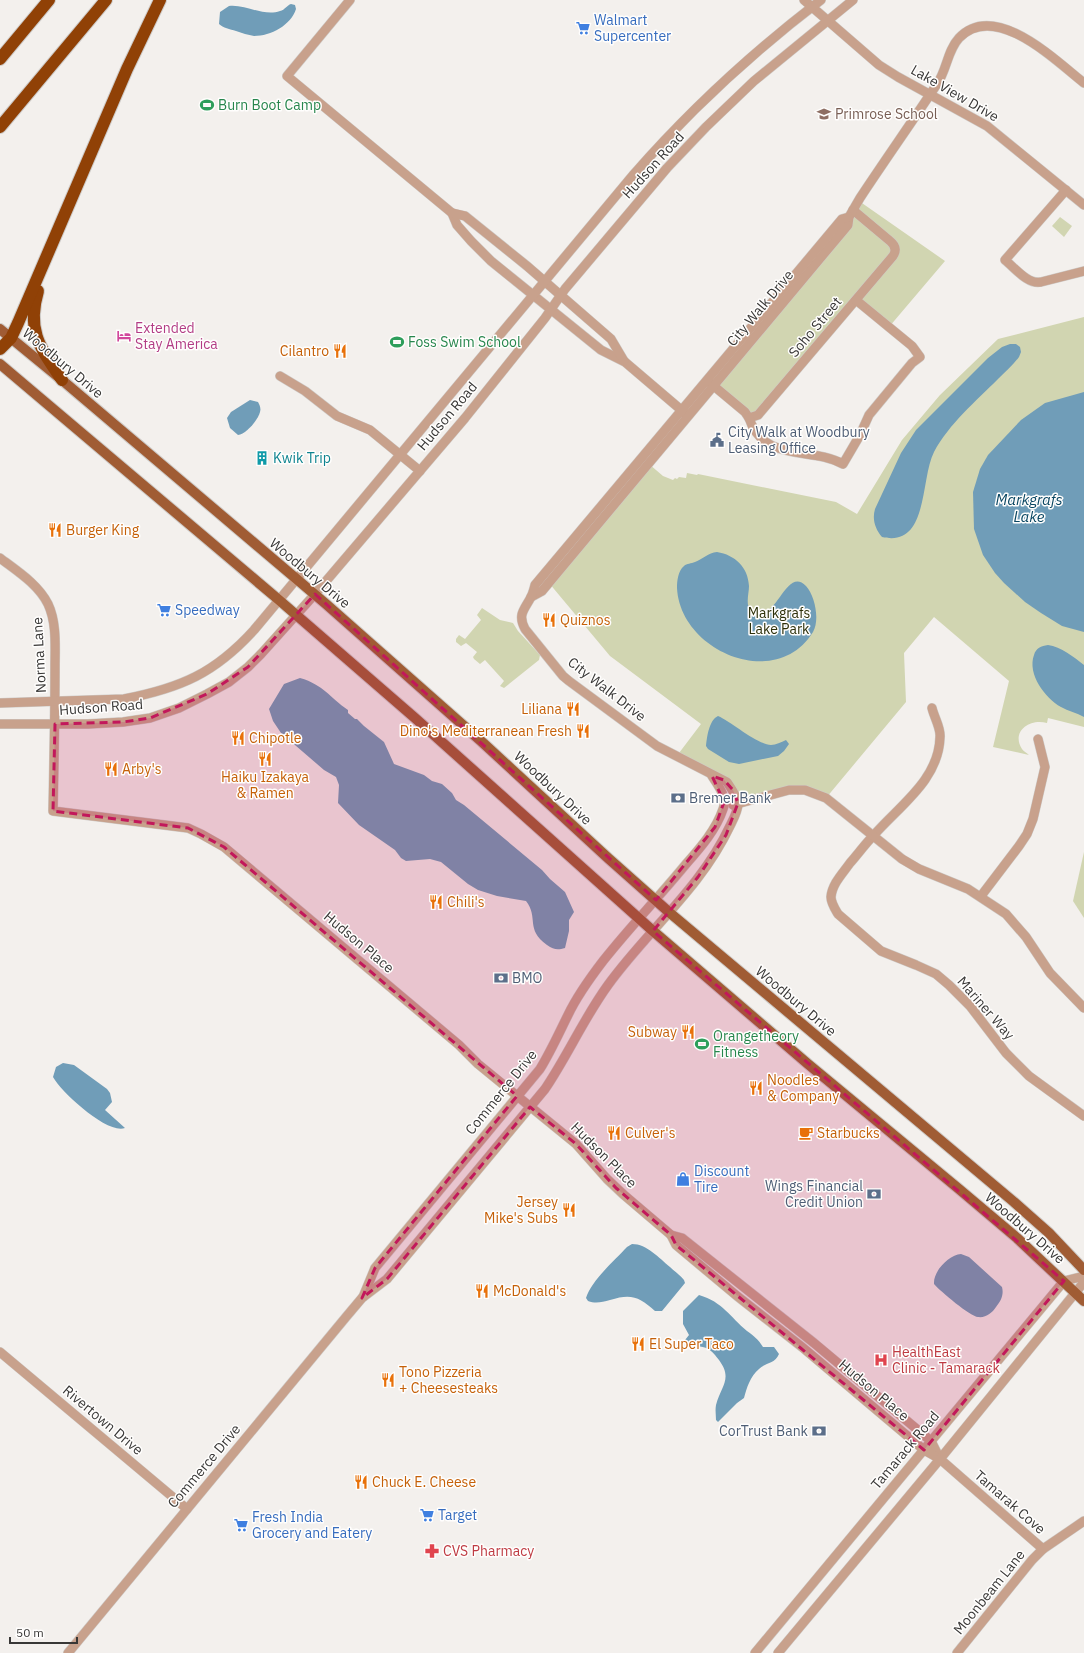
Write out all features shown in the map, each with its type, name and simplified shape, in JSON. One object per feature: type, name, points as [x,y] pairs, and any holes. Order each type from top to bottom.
[{"type":"highway","points":[[0,59],[50,0]]},
{"type":"highway","points":[[0,127],[106,0]]},
{"type":"highway","points":[[0,349],[11,338],[133,57],[160,0]]},
{"type":"highway","points":[[57,231],[35,301],[33,318],[38,343],[62,380]]},
{"type":"main road","name":"Woodbury Drive","points":[[0,329],[315,594],[481,741],[656,900],[1014,1202],[1049,1233],[1084,1270]]},
{"type":"main road","name":"Woodbury Drive","points":[[0,364],[279,600],[415,718],[653,931],[808,1064],[959,1189],[1064,1281],[1084,1301]]},
{"type":"street","points":[[350,0],[287,76],[452,213],[465,216],[545,282],[611,339],[625,362]]},
{"type":"street","name":"Lake View Drive","points":[[804,0],[879,65],[987,126],[1084,205]]},
{"type":"street","name":"Hudson Road","points":[[0,703],[124,699],[161,691],[195,678],[216,666],[239,646],[297,579],[669,136],[764,45],[821,0]]},
{"type":"street","name":"Hudson Road","points":[[0,724],[123,722],[150,718],[179,708],[229,682],[248,667],[315,594],[473,408],[560,296],[649,189],[702,131],[759,77],[853,0]]},
{"type":"street","name":"City Walk Drive","points":[[738,803],[733,790],[726,782],[657,746],[564,677],[524,626],[522,617],[523,610],[531,597],[542,591],[685,413],[848,225],[851,213],[940,79],[954,44],[968,30],[977,26],[986,25],[1002,27],[1028,40],[1052,56],[1084,83]]},
{"type":"street","points":[[1066,190],[1005,260],[1027,279],[1035,283],[1084,271]]},
{"type":"street","points":[[452,213],[457,225],[491,260],[601,350],[625,362],[685,413]]},
{"type":"street","name":"Soho Street","points":[[749,418],[762,413],[893,256],[895,251],[894,246],[890,241],[851,213]]},
{"type":"street","points":[[711,383],[745,412],[758,436],[771,446],[832,460],[843,464],[859,438],[869,415],[912,363],[920,357],[912,346],[856,300]]},
{"type":"street","points":[[280,376],[304,391],[337,416],[370,430],[420,471]]},
{"type":"street","name":"Norma Lane","points":[[0,558],[34,585],[44,596],[48,605],[54,627],[55,724]]},
{"type":"street","name":"Mariner Way","points":[[932,708],[940,735],[939,749],[934,763],[921,787],[874,835],[839,877],[831,898],[833,906],[838,914],[881,951],[936,974],[963,998],[990,1035],[1011,1058],[1030,1076],[1084,1116]]},
{"type":"street","name":"Hudson Place","points":[[55,724],[53,811],[188,828],[224,847],[454,1040],[478,1064],[576,1144],[616,1188],[671,1235],[676,1245],[750,1307],[802,1347],[924,1450],[940,1459]]},
{"type":"street","points":[[981,896],[1019,846],[1034,819],[1045,767],[1038,739]]},
{"type":"street","points":[[712,776],[723,795],[724,808],[789,790],[812,792],[826,798],[902,859],[920,869],[968,889],[981,896],[1006,914],[1026,937],[1050,972],[1084,1008]]},
{"type":"street","name":"Commerce Drive","points":[[68,1653],[362,1298],[387,1279],[530,1107],[559,1069],[605,988],[670,912],[712,858],[726,835],[736,813],[738,803]]},
{"type":"street","name":"Commerce Drive","points":[[362,1298],[375,1268],[540,1069],[552,1049],[568,1014],[588,981],[602,962],[704,842],[715,827],[724,808]]},
{"type":"street","name":"Hudson Place","points":[[671,1235],[682,1238],[823,1351],[931,1441],[940,1459]]},
{"type":"street","points":[[1064,1281],[1084,1276]]},
{"type":"street","name":"Tamarack Road","points":[[755,1653],[1064,1281]]},
{"type":"street","points":[[778,1653],[940,1459],[1084,1282]]},
{"type":"street","name":"Rivertown Drive","points":[[0,1352],[187,1509]]},
{"type":"street","name":"Tamarak Cove","points":[[940,1459],[1043,1548],[1084,1521]]},
{"type":"street","name":"Moonbeam Lane","points":[[957,1653],[1043,1548]]},
{"type":"highlighted area","points":[[315,594],[656,900],[715,827],[724,802],[712,776],[724,780],[733,790],[738,803],[726,835],[698,877],[653,931],[1064,1281],[924,1450],[676,1245],[671,1235],[616,1188],[576,1144],[530,1107],[387,1279],[362,1298],[375,1268],[517,1096],[224,847],[188,828],[53,811],[55,724],[123,722],[150,718],[207,694],[248,667]]},
{"type":"green space","points":[[859,201],[945,261],[889,327],[857,300],[749,418],[714,386]]},
{"type":"green space","points":[[1060,217],[1072,226],[1064,237],[1052,226]]},
{"type":"green space","name":"Markgrafs Lake Park","points":[[1084,317],[1084,727],[1048,718],[1047,723],[1040,722],[1028,725],[1020,732],[1019,743],[1023,750],[1029,755],[993,747],[1009,681],[934,617],[904,653],[906,702],[826,798],[805,790],[738,803],[733,790],[676,757],[701,724],[610,656],[549,583],[649,464],[663,476],[673,480],[679,477],[686,478],[687,473],[698,474],[836,502],[857,514],[902,440],[940,395],[998,339]]},
{"type":"green space","points":[[482,608],[500,620],[513,623],[518,631],[540,655],[539,660],[504,688],[500,686],[504,681],[485,660],[480,664],[474,659],[473,657],[477,652],[466,643],[461,646],[456,642],[459,635],[465,639],[481,620],[477,615]]},
{"type":"green space","points":[[1084,852],[1084,918],[1073,901]]},
{"type":"water","points":[[291,4],[295,5],[296,9],[290,20],[285,25],[267,34],[252,36],[219,24],[220,12],[229,6],[241,7],[261,12],[274,12],[285,9]]},
{"type":"water","points":[[1010,344],[1016,344],[1020,347],[1021,352],[1019,357],[1012,366],[955,422],[934,452],[920,509],[915,522],[908,532],[897,538],[882,537],[875,524],[875,509],[901,453],[916,430],[988,358],[1002,347]]},
{"type":"water","name":"Markgrafs Lake","points":[[1084,392],[1084,632],[1062,626],[1041,613],[1025,602],[995,573],[983,555],[974,529],[973,492],[980,469],[988,455],[1021,420],[1045,403]]},
{"type":"water","points":[[250,400],[258,402],[260,412],[257,419],[251,426],[245,432],[238,435],[230,428],[227,418],[231,412]]},
{"type":"water","points":[[717,552],[735,559],[743,568],[748,579],[749,586],[748,605],[757,612],[765,612],[772,607],[791,584],[798,582],[806,586],[812,596],[816,608],[816,621],[813,632],[797,650],[777,659],[754,661],[732,656],[712,645],[694,630],[682,610],[677,588],[678,576],[685,565],[694,563]]},
{"type":"water","points":[[1048,645],[1062,650],[1084,665],[1084,717],[1055,703],[1044,692],[1035,677],[1032,662],[1034,655],[1039,648]]},
{"type":"water","points":[[300,678],[321,688],[348,710],[348,713],[355,719],[357,719],[384,742],[394,764],[424,775],[432,781],[442,784],[452,793],[456,800],[542,870],[565,892],[574,912],[569,920],[569,931],[565,948],[554,949],[540,939],[534,929],[532,913],[526,901],[497,896],[478,890],[468,884],[441,862],[430,859],[406,861],[401,858],[395,850],[359,825],[338,803],[339,785],[336,777],[324,770],[281,733],[273,721],[269,709],[284,684]]},
{"type":"water","points":[[718,716],[765,744],[773,745],[786,740],[789,744],[778,756],[739,764],[729,762],[708,749],[706,746],[712,721]]},
{"type":"water","points":[[63,1063],[74,1065],[107,1089],[110,1093],[112,1102],[105,1110],[125,1128],[117,1128],[97,1119],[65,1092],[53,1077],[56,1067]]},
{"type":"water","points":[[632,1244],[643,1246],[648,1249],[684,1280],[685,1283],[662,1311],[655,1311],[645,1302],[630,1297],[617,1298],[596,1303],[588,1301],[586,1298],[598,1278],[627,1247]]},
{"type":"water","points":[[961,1254],[969,1257],[1002,1287],[1003,1293],[1001,1300],[993,1311],[986,1316],[978,1317],[969,1313],[949,1298],[934,1284],[936,1274],[943,1264],[952,1257]]},
{"type":"water","points":[[699,1295],[707,1298],[726,1310],[741,1326],[756,1338],[763,1347],[774,1347],[779,1354],[775,1360],[762,1367],[753,1375],[744,1398],[718,1422],[716,1420],[716,1407],[726,1378],[723,1367],[717,1357],[706,1348],[691,1345],[685,1342],[689,1335],[683,1324],[683,1311]]},
{"type":"place","name":"Walmart Supercenter","points":[[583,28]]},
{"type":"place","name":"Burn Boot Camp","points":[[207,105]]},
{"type":"place","name":"Primrose School","points":[[824,114]]},
{"type":"place","name":"Extended Stay America","points":[[124,336]]},
{"type":"place","name":"Foss Swim School","points":[[397,342]]},
{"type":"place","name":"Cilantro","points":[[340,351]]},
{"type":"place","name":"City Walk at Woodbury Leasing Office","points":[[717,440]]},
{"type":"place","name":"Kwik Trip","points":[[262,458]]},
{"type":"place","name":"Burger King","points":[[55,530]]},
{"type":"place","name":"Speedway","points":[[164,610]]},
{"type":"place","name":"Quiznos","points":[[549,620]]},
{"type":"place","name":"Liliana","points":[[573,709]]},
{"type":"place","name":"Dino's Mediterranean Fresh","points":[[583,731]]},
{"type":"place","name":"Chipotle","points":[[238,738]]},
{"type":"place","name":"Haiku Izakaya & Ramen","points":[[265,759]]},
{"type":"place","name":"Arby's","points":[[111,769]]},
{"type":"place","name":"Bremer Bank","points":[[678,798]]},
{"type":"place","name":"Chili's","points":[[436,902]]},
{"type":"place","name":"BMO","points":[[501,978]]},
{"type":"place","name":"Subway","points":[[688,1032]]},
{"type":"place","name":"Orangetheory Fitness","points":[[702,1044]]},
{"type":"place","name":"Noodles & Company","points":[[756,1088]]},
{"type":"place","name":"Culver's","points":[[614,1133]]},
{"type":"place","name":"Starbucks","points":[[806,1133]]},
{"type":"place","name":"Discount Tire","points":[[683,1179]]},
{"type":"place","name":"Wings Financial Credit Union","points":[[874,1194]]},
{"type":"place","name":"Jersey Mike's Subs","points":[[569,1210]]},
{"type":"place","name":"McDonald's","points":[[482,1291]]},
{"type":"place","name":"El Super Taco","points":[[638,1344]]},
{"type":"place","name":"HealthEast Clinic - Tamarack","points":[[881,1360]]},
{"type":"place","name":"Tono Pizzeria + Cheesesteaks","points":[[388,1380]]},
{"type":"place","name":"CorTrust Bank","points":[[819,1431]]},
{"type":"place","name":"Chuck E. Cheese","points":[[361,1482]]},
{"type":"place","name":"Target","points":[[427,1515]]},
{"type":"place","name":"Fresh India Grocery and Eatery","points":[[241,1525]]},
{"type":"place","name":"CVS Pharmacy","points":[[432,1551]]}]
